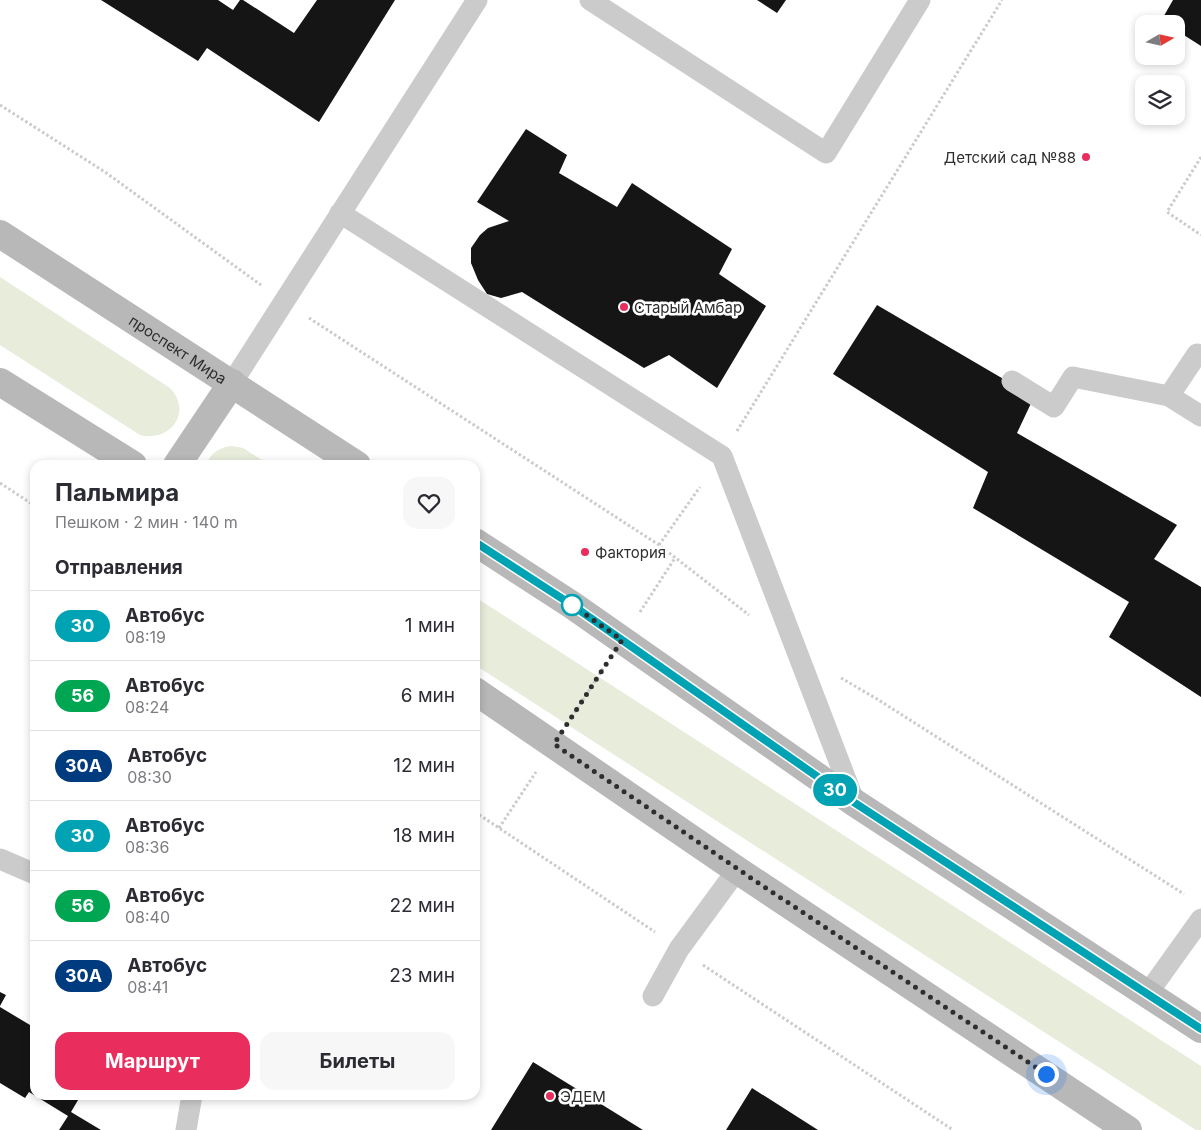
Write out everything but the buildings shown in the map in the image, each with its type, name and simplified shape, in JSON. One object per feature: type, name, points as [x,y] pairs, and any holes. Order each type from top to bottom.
[{"type":"main road","name":"проспект Мира","points":[[0,234],[350,460]]},
{"type":"main road","points":[[0,382],[124,460]]},
{"type":"main road","points":[[180,460],[232,383]]},
{"type":"main road","points":[[480,545],[622,640],[855,803],[1201,1029]]},
{"type":"main road","points":[[480,694],[737,870],[1128,1130]]},
{"type":"lane","points":[[232,383],[477,0]]},
{"type":"lane","points":[[590,0],[826,153],[920,0]]},
{"type":"lane","points":[[340,213],[722,456],[855,803]]},
{"type":"lane","points":[[1169,396],[1198,354]]},
{"type":"lane","points":[[1012,381],[1054,407],[1074,377],[1169,396],[1201,416]]},
{"type":"lane","points":[[0,859],[30,872]]},
{"type":"lane","points":[[653,996],[679,949],[737,870]]},
{"type":"lane","points":[[1148,993],[1201,919]]},
{"type":"lane","points":[[186,1130],[191,1100]]},
{"type":"path","points":[[659,545],[722,456],[1002,0]]},
{"type":"path","points":[[0,105],[105,172],[284,302],[659,545],[751,617]]},
{"type":"path","points":[[1201,156],[1167,212],[1201,236]]},
{"type":"path","points":[[0,483],[30,503]]},
{"type":"path","points":[[499,828],[675,558]]},
{"type":"path","points":[[796,652],[876,699],[1186,895]]},
{"type":"path","points":[[480,815],[953,1130]]},
{"type":"green space","points":[[0,277],[170,388],[177,397],[179,416],[169,430],[151,436],[140,435],[0,345]]},
{"type":"green space","points":[[232,446],[243,448],[262,460],[208,460],[216,451]]},
{"type":"green space","points":[[480,600],[1201,1066],[1201,1130],[1196,1130],[480,668]]},
{"type":"bus line","name":"30","points":[[480,545],[572,605],[855,803],[1201,1029]]},
{"type":"place","name":"Детский сад №88","points":[[1086,157]]},
{"type":"place","name":"Старый Амбар","points":[[624,307]]},
{"type":"place","name":"Фактория","points":[[585,552]]},
{"type":"place","name":"ЭДЕМ","points":[[550,1096]]},
{"type":"route","points":[[572,605],[622,640],[554,744],[754,880],[1046,1074]]}]
